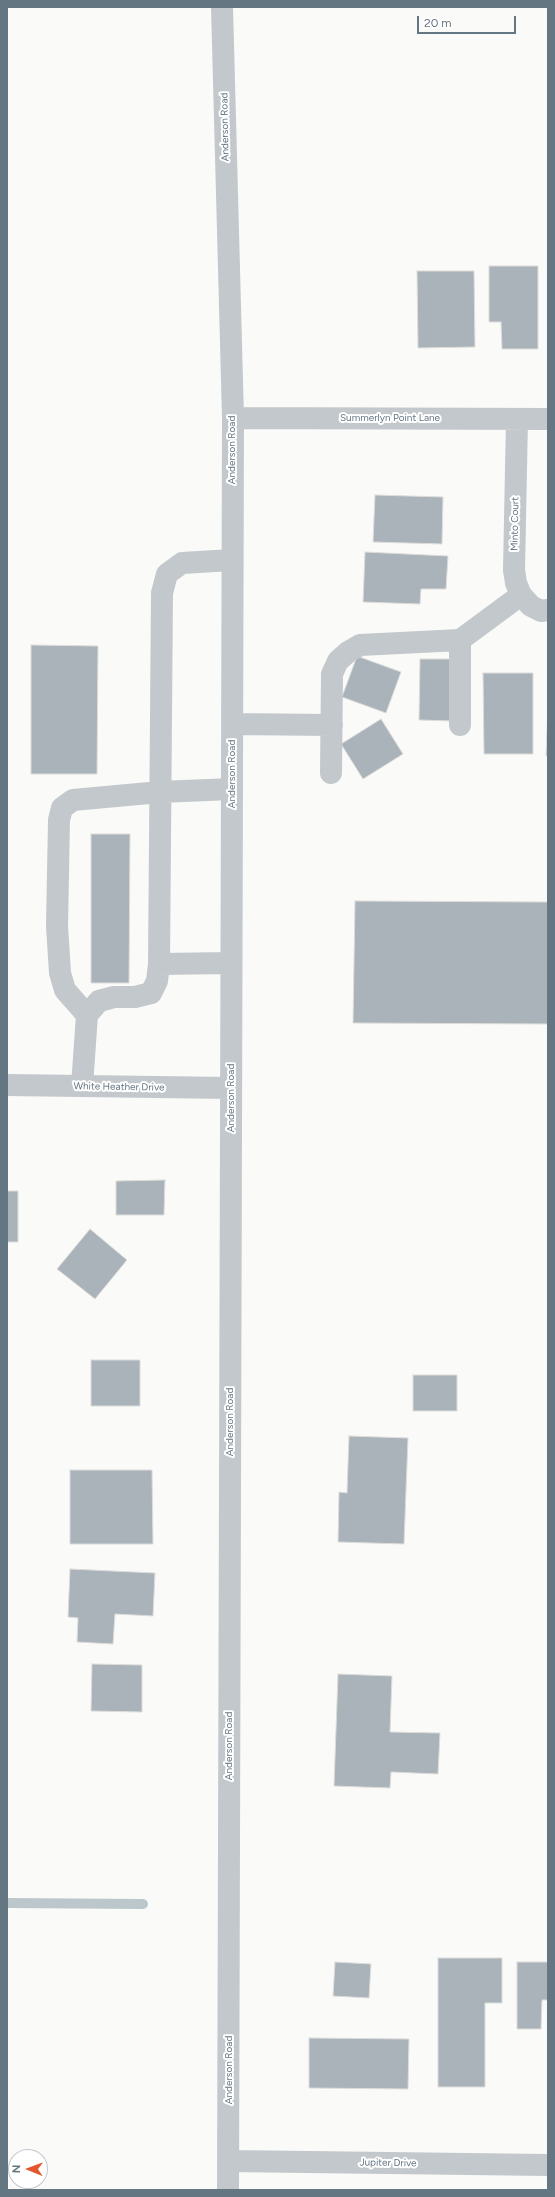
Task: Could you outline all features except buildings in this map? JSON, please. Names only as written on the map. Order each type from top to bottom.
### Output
[{"type":"street","name":"Anderson Road","points":[[222,7],[233,418],[228,2190]]},
{"type":"street","name":"Summerlyn Point Lane","points":[[233,418],[548,419]]},
{"type":"street","name":"Minto Court","points":[[517,419],[514,570],[516,583],[521,595],[531,606],[541,611],[548,610]]},
{"type":"street","points":[[82,1086],[88,1015],[99,1001],[114,997],[135,997],[151,993],[156,981],[159,964],[162,593],[167,574],[182,563],[232,560]]},
{"type":"street","points":[[331,773],[332,674],[338,661],[348,652],[360,645],[460,640],[521,595]]},
{"type":"street","points":[[460,640],[460,725]]},
{"type":"street","points":[[232,724],[332,725]]},
{"type":"street","points":[[88,1015],[65,990],[60,973],[57,926],[59,820],[62,808],[73,800],[160,792],[232,789]]},
{"type":"street","points":[[159,964],[231,963]]},
{"type":"street","name":"White Heather Drive","points":[[7,1085],[231,1088]]},
{"type":"street","name":"Jupiter Drive","points":[[228,2161],[548,2165]]},
{"type":"waterway","points":[[7,1903],[143,1904]]}]
